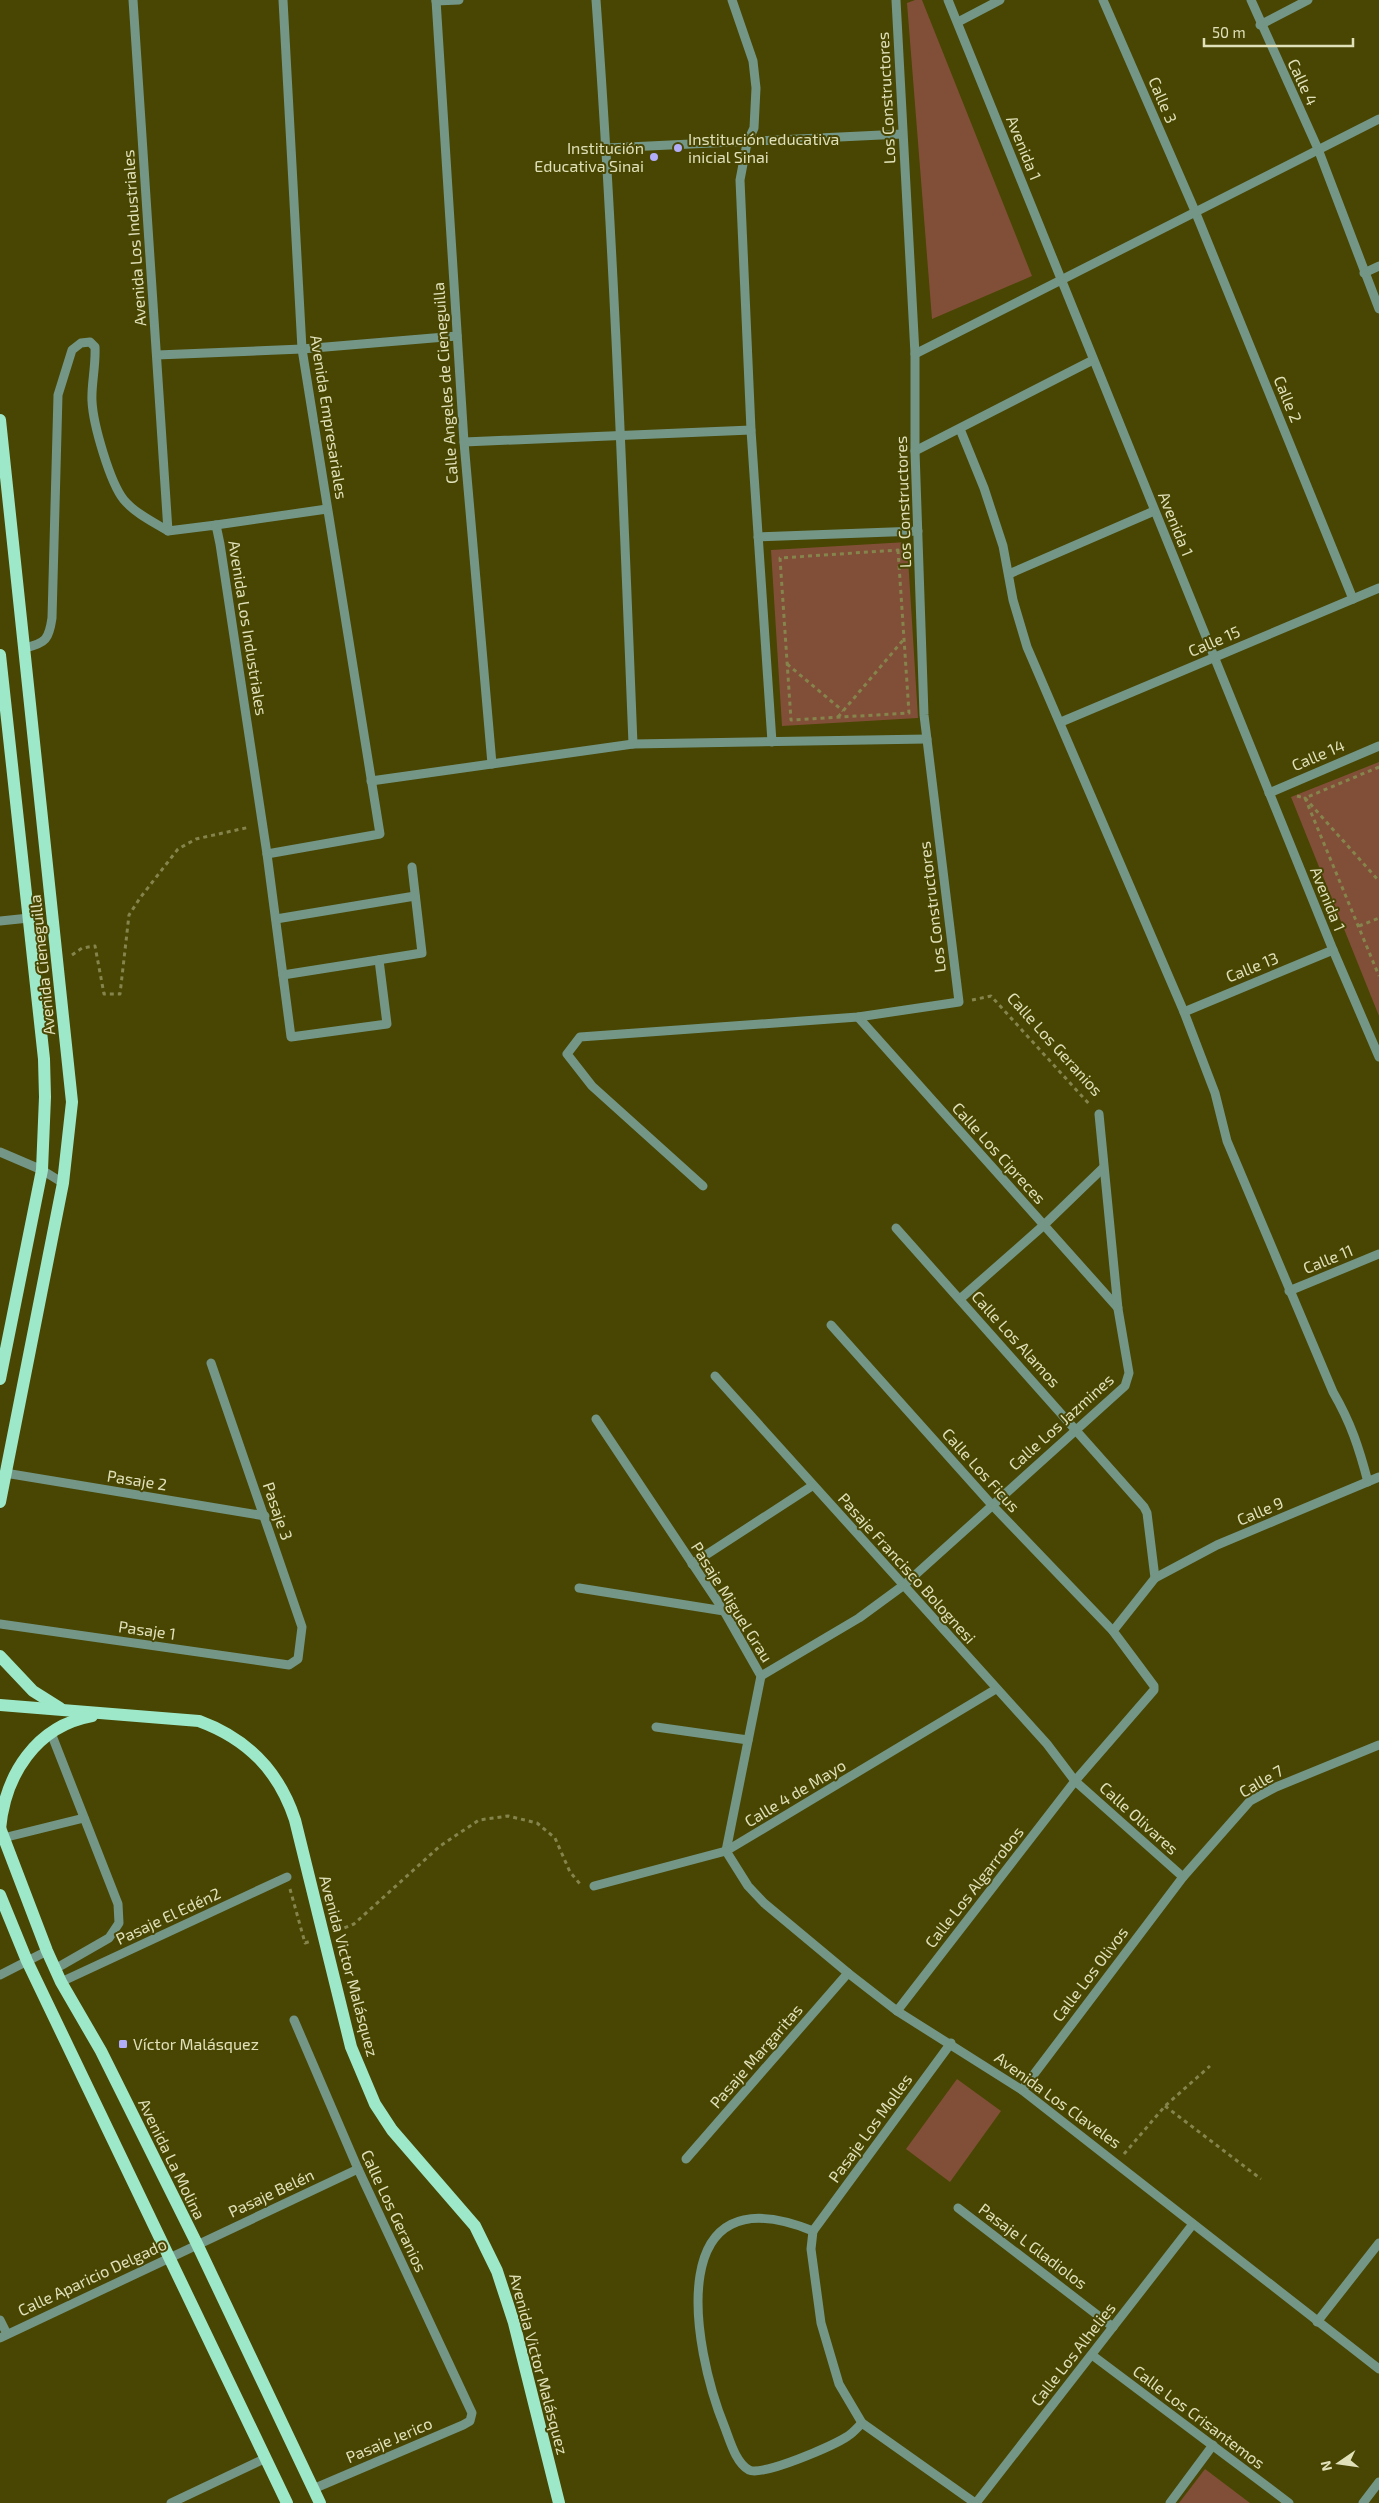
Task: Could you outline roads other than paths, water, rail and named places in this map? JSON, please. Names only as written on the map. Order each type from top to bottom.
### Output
[{"type":"main road","name":"Avenida Cieneguilla","points":[[0,420],[1,445],[25,648],[72,1102],[63,1183],[0,1502]]},
{"type":"main road","name":"Avenida Cieneguilla","points":[[0,655],[44,1059],[45,1097],[42,1170],[0,1379]]},
{"type":"main road","points":[[0,1656],[33,1690],[64,1710]]},
{"type":"main road","name":"Avenida Victor Malásquez","points":[[0,1705],[199,1721],[215,1727],[236,1739],[256,1754],[280,1784],[295,1820],[351,2047],[375,2104],[392,2130],[476,2226],[497,2270],[514,2323],[559,2503]]},
{"type":"main road","points":[[1,1832],[4,1802],[12,1777],[33,1748],[51,1733],[74,1721],[106,1714]]},
{"type":"main road","name":"Avenida La Molina","points":[[1,1832],[55,1969],[101,2050],[197,2244],[320,2503]]},
{"type":"main road","points":[[0,1896],[27,1961],[287,2503]]},
{"type":"street","name":"Avenida Los Industriales","points":[[133,0],[157,355],[164,499],[168,531],[216,525],[226,574],[263,824],[291,1037],[387,1024],[379,960]]},
{"type":"street","name":"Avenida Empresariales","points":[[267,854],[380,834],[302,349],[283,0]]},
{"type":"street","points":[[436,1],[459,0]]},
{"type":"street","points":[[596,0],[607,148],[621,434],[633,744]]},
{"type":"street","points":[[732,0],[754,61],[756,88],[754,128],[747,143],[740,180],[751,430],[772,742]]},
{"type":"street","name":"Los Constructores","points":[[858,1018],[959,1002],[924,715],[915,451],[915,354],[896,0]]},
{"type":"street","name":"Avenida 1","points":[[948,0],[1333,950],[1379,1057]]},
{"type":"street","points":[[958,22],[1000,0]]},
{"type":"street","name":"Calle 3","points":[[1103,0],[1195,212]]},
{"type":"street","name":"Calle 4","points":[[1250,0],[1318,149]]},
{"type":"street","points":[[1260,25],[1308,0]]},
{"type":"street","name":"Calle Angeles de Cieneguilla","points":[[436,1],[464,442],[492,764]]},
{"type":"street","points":[[915,354],[1379,119]]},
{"type":"street","points":[[607,148],[747,143],[902,134]]},
{"type":"street","points":[[1318,149],[1379,309]]},
{"type":"street","name":"Calle 2","points":[[1195,212],[1353,598]]},
{"type":"street","points":[[1364,273],[1379,266]]},
{"type":"street","points":[[157,355],[302,349],[457,336]]},
{"type":"street","points":[[25,648],[41,644],[50,634],[58,395],[72,350],[81,343],[90,342],[95,348],[96,370],[92,401],[99,438],[111,474],[123,499],[141,515],[168,531]]},
{"type":"street","points":[[915,451],[1093,360]]},
{"type":"street","points":[[960,429],[987,496],[1003,546],[1013,600],[1027,647],[1061,722],[1184,1012],[1215,1093],[1227,1140],[1332,1392],[1349,1420],[1368,1482]]},
{"type":"street","points":[[464,442],[751,430]]},
{"type":"street","points":[[216,525],[327,509]]},
{"type":"street","points":[[1009,574],[1154,511]]},
{"type":"street","points":[[758,537],[918,531]]},
{"type":"street","name":"Calle 15","points":[[1061,722],[1379,588]]},
{"type":"street","points":[[371,781],[633,744],[927,739]]},
{"type":"street","name":"Calle 14","points":[[1269,792],[1379,746]]},
{"type":"street","points":[[283,975],[422,953],[412,868]]},
{"type":"street","points":[[276,919],[415,896]]},
{"type":"street","points":[[0,921],[29,918]]},
{"type":"street","name":"Calle 13","points":[[1184,1012],[1333,950]]},
{"type":"street","points":[[703,1186],[592,1086],[567,1054],[580,1037],[858,1018]]},
{"type":"street","name":"Calle Los Cipreces","points":[[858,1018],[1118,1309]]},
{"type":"street","name":"Calle Los Jazmines","points":[[761,1676],[859,1618],[904,1585],[1126,1386],[1129,1373],[1118,1309],[1099,1114]]},
{"type":"street","points":[[0,1152],[42,1170],[63,1183]]},
{"type":"street","points":[[960,1299],[1044,1225],[1103,1168]]},
{"type":"street","name":"Calle Los Alamos","points":[[896,1228],[1077,1429],[1144,1507],[1147,1513],[1155,1578]]},
{"type":"street","name":"Calle 11","points":[[1289,1291],[1379,1254]]},
{"type":"street","name":"Calle Los Ficus","points":[[831,1325],[992,1505],[1113,1631],[1154,1686],[1154,1690],[1075,1781]]},
{"type":"street","name":"Pasaje 3","points":[[211,1363],[302,1627],[298,1659],[289,1666]]},
{"type":"street","name":"Pasaje Francisco Bolognesi","points":[[715,1376],[812,1486],[1047,1744],[1075,1781]]},
{"type":"street","name":"Pasaje Miguel Grau","points":[[596,1419],[724,1611],[761,1676],[726,1852]]},
{"type":"street","name":"Pasaje 2","points":[[5,1473],[265,1516]]},
{"type":"street","name":"Calle 9","points":[[1155,1578],[1217,1545],[1379,1477]]},
{"type":"street","points":[[692,1564],[812,1486]]},
{"type":"street","points":[[1113,1631],[1155,1578]]},
{"type":"street","points":[[579,1588],[724,1611]]},
{"type":"street","name":"Pasaje 1","points":[[0,1624],[289,1666]]},
{"type":"street","name":"Calle 4 de Mayo","points":[[594,1886],[726,1852],[996,1689]]},
{"type":"street","points":[[656,1727],[748,1740]]},
{"type":"street","points":[[51,1733],[118,1904],[119,1923],[110,1938],[55,1969]]},
{"type":"street","name":"Calle 7","points":[[1183,1877],[1250,1801],[1276,1786],[1379,1745]]},
{"type":"street","name":"Calle Olivares","points":[[1075,1781],[1183,1877]]},
{"type":"street","name":"Calle Los Algarrobos","points":[[898,2011],[1075,1781]]},
{"type":"street","points":[[1,1832],[84,1818]]},
{"type":"street","name":"Avenida Los Claveles","points":[[726,1852],[748,1886],[764,1903],[848,1973],[898,2011],[1022,2090],[1117,2162],[1317,2322],[1379,2368]]},
{"type":"street","name":"Pasaje El Edén2","points":[[62,1982],[287,1876]]},
{"type":"street","name":"Calle Los Olivos","points":[[1022,2090],[1183,1877]]},
{"type":"street","points":[[0,1975],[47,1952]]},
{"type":"street","name":"Pasaje Margaritas","points":[[686,2160],[848,1973]]},
{"type":"street","name":"Calle Los Geranios","points":[[294,2020],[358,2169],[472,2413]]},
{"type":"street","name":"Pasaje Los Molles","points":[[813,2231],[951,2043]]},
{"type":"street","name":"Pasaje Belén","points":[[197,2244],[358,2169]]},
{"type":"street","name":"Pasaje L Gladiolos","points":[[958,2208],[1113,2326]]},
{"type":"street","points":[[862,2423],[849,2436],[835,2444],[779,2465],[759,2472],[751,2471],[743,2466],[714,2402],[702,2355],[696,2304],[701,2268],[712,2240],[725,2226],[744,2220],[768,2218],[790,2222],[813,2231],[811,2249],[821,2324],[839,2384],[862,2423],[975,2503]]},
{"type":"street","name":"Calle Los Alhelies","points":[[975,2503],[1193,2224]]},
{"type":"street","points":[[1317,2322],[1379,2243]]},
{"type":"street","name":"Calle Aparicio Delgado","points":[[4,2336],[197,2244]]},
{"type":"street","points":[[0,2320],[4,2336]]},
{"type":"street","name":"Calle Los Crisantemos","points":[[1092,2355],[1289,2503]]},
{"type":"street","name":"Pasaje Jerico","points":[[313,2489],[463,2425],[470,2420],[472,2413]]},
{"type":"street","points":[[1170,2503],[1213,2445]]},
{"type":"street","points":[[171,2503],[266,2458]]},
{"type":"street","points":[[1363,2503],[1379,2482]]},
{"type":"place","name":"Institución educativa inicial Sinai","points":[[678,148]]},
{"type":"place","name":"Institución Educativa Sinai","points":[[654,157]]},
{"type":"place","name":"Víctor Malásquez","points":[[123,2044]]}]
